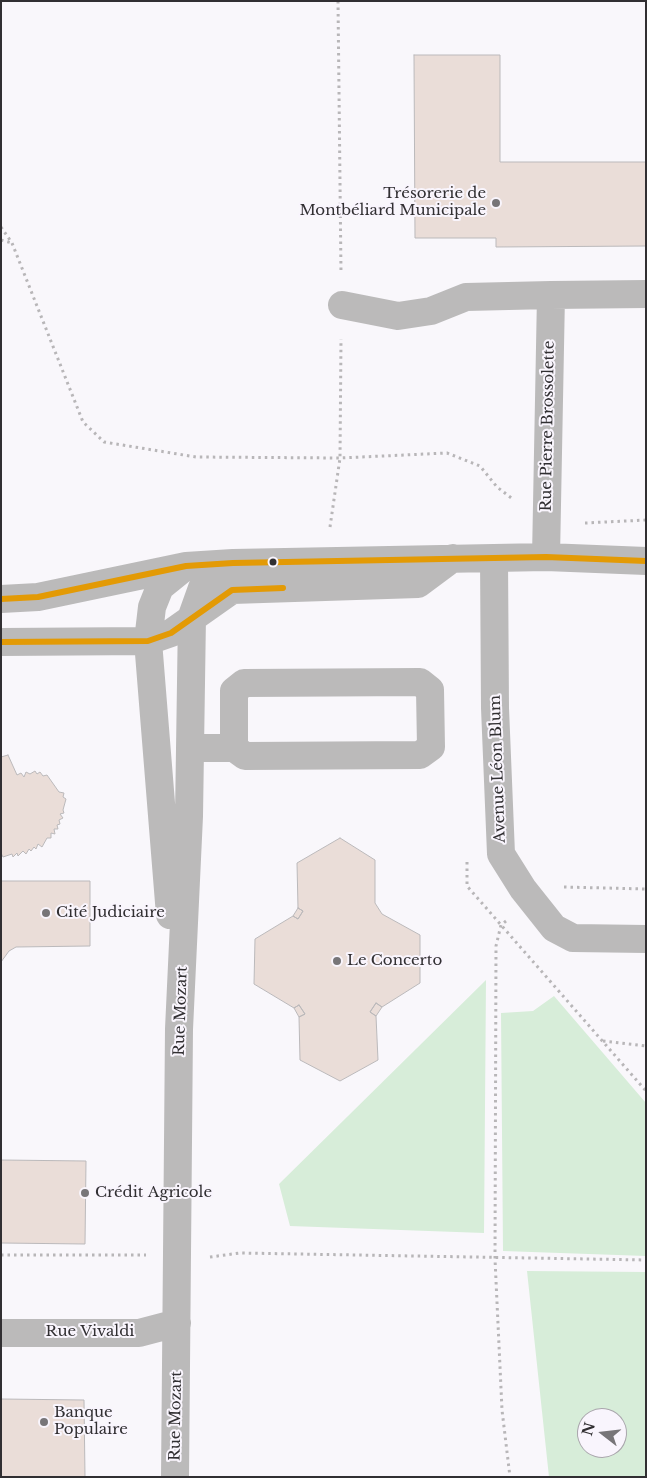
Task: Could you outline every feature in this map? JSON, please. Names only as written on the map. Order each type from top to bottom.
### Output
[{"type":"street","points":[[342,305],[398,316],[431,311],[466,297],[646,294]]},
{"type":"street","name":"Rue Pierre Brossolette","points":[[546,558],[551,295]]},
{"type":"street","points":[[1,600],[38,597],[186,566],[233,563],[453,558],[646,561]]},
{"type":"street","points":[[1,642],[148,641],[171,633],[192,616],[232,590],[418,584],[453,558]]},
{"type":"street","name":"Avenue Léon Blum","points":[[494,558],[495,708],[501,854],[523,889],[554,928],[573,938],[646,939]]},
{"type":"street","name":"Rue Mozart","points":[[175,1477],[179,1029],[190,748],[192,616],[202,588],[213,574],[233,563]]},
{"type":"street","points":[[179,1029],[148,641],[152,607],[160,587],[186,566]]},
{"type":"street","points":[[190,748],[234,748],[245,756],[420,755],[431,747],[430,690],[420,682],[244,683],[234,691],[234,748]]},
{"type":"street","name":"Rue Vivaldi","points":[[1,1333],[139,1333],[177,1323]]},
{"type":"path","points":[[1,227],[12,243],[84,422],[104,442],[196,457],[340,458],[447,453],[480,466],[497,487],[546,525],[646,520]]},
{"type":"path","points":[[1,240],[12,243]]},
{"type":"path","points":[[501,924],[496,946],[495,1259],[502,1410],[510,1477]]},
{"type":"path","points":[[602,1040],[646,1046]]},
{"type":"path","points":[[1,1255],[149,1255],[177,1263],[240,1253],[495,1259],[646,1260]]},
{"type":"green space","points":[[486,980],[484,1233],[290,1226],[279,1184]]},
{"type":"green space","points":[[554,996],[646,1103],[646,1256],[503,1251],[501,1013],[533,1011]]},
{"type":"green space","points":[[527,1271],[646,1272],[646,1477],[549,1477]]},
{"type":"building","points":[[414,55],[500,55],[500,162],[646,162],[646,246],[496,247],[496,238],[415,238]]},
{"type":"building","points":[[8,755],[17,775],[21,773],[24,777],[26,772],[30,774],[35,771],[37,774],[40,772],[43,776],[47,775],[59,792],[64,793],[63,797],[66,799],[64,813],[60,814],[63,818],[59,820],[60,824],[57,825],[58,829],[54,829],[55,834],[51,833],[51,838],[47,838],[42,847],[38,844],[36,849],[34,847],[31,851],[29,849],[26,854],[23,851],[18,856],[17,853],[13,857],[12,854],[3,857],[1,853],[1,757]]},
{"type":"building","name":"Le Concerto","points":[[340,838],[375,860],[375,903],[382,914],[420,935],[420,983],[382,1007],[376,1003],[370,1012],[376,1016],[378,1060],[340,1081],[300,1060],[299,1017],[305,1014],[299,1005],[294,1008],[254,984],[255,939],[293,916],[298,919],[303,911],[298,908],[297,863]]},
{"type":"building","name":"Cité Judiciaire","points":[[1,881],[90,881],[90,946],[16,947],[9,951],[1,962]]},
{"type":"building","points":[[298,908],[303,911],[298,919],[293,916]]},
{"type":"building","points":[[376,1003],[382,1007],[376,1016],[370,1012]]},
{"type":"building","points":[[299,1005],[305,1014],[299,1017],[294,1008]]},
{"type":"building","points":[[1,1160],[86,1161],[85,1244],[1,1243]]},
{"type":"building","points":[[1,1399],[84,1400],[85,1477],[1,1477]]},
{"type":"transit line","points":[[1,599],[38,597],[186,566],[233,563],[546,557],[646,561]]},
{"type":"transit line","points":[[1,642],[148,641],[171,633],[232,590],[283,588]]},
{"type":"place","name":"Trésorerie de Montbéliard Municipale","points":[[496,203]]},
{"type":"place","name":"Cité Judiciaire","points":[[46,913]]},
{"type":"place","name":"Le Concerto","points":[[337,961]]},
{"type":"place","name":"Crédit Agricole","points":[[85,1193]]},
{"type":"place","name":"Banque Populaire","points":[[44,1422]]}]
